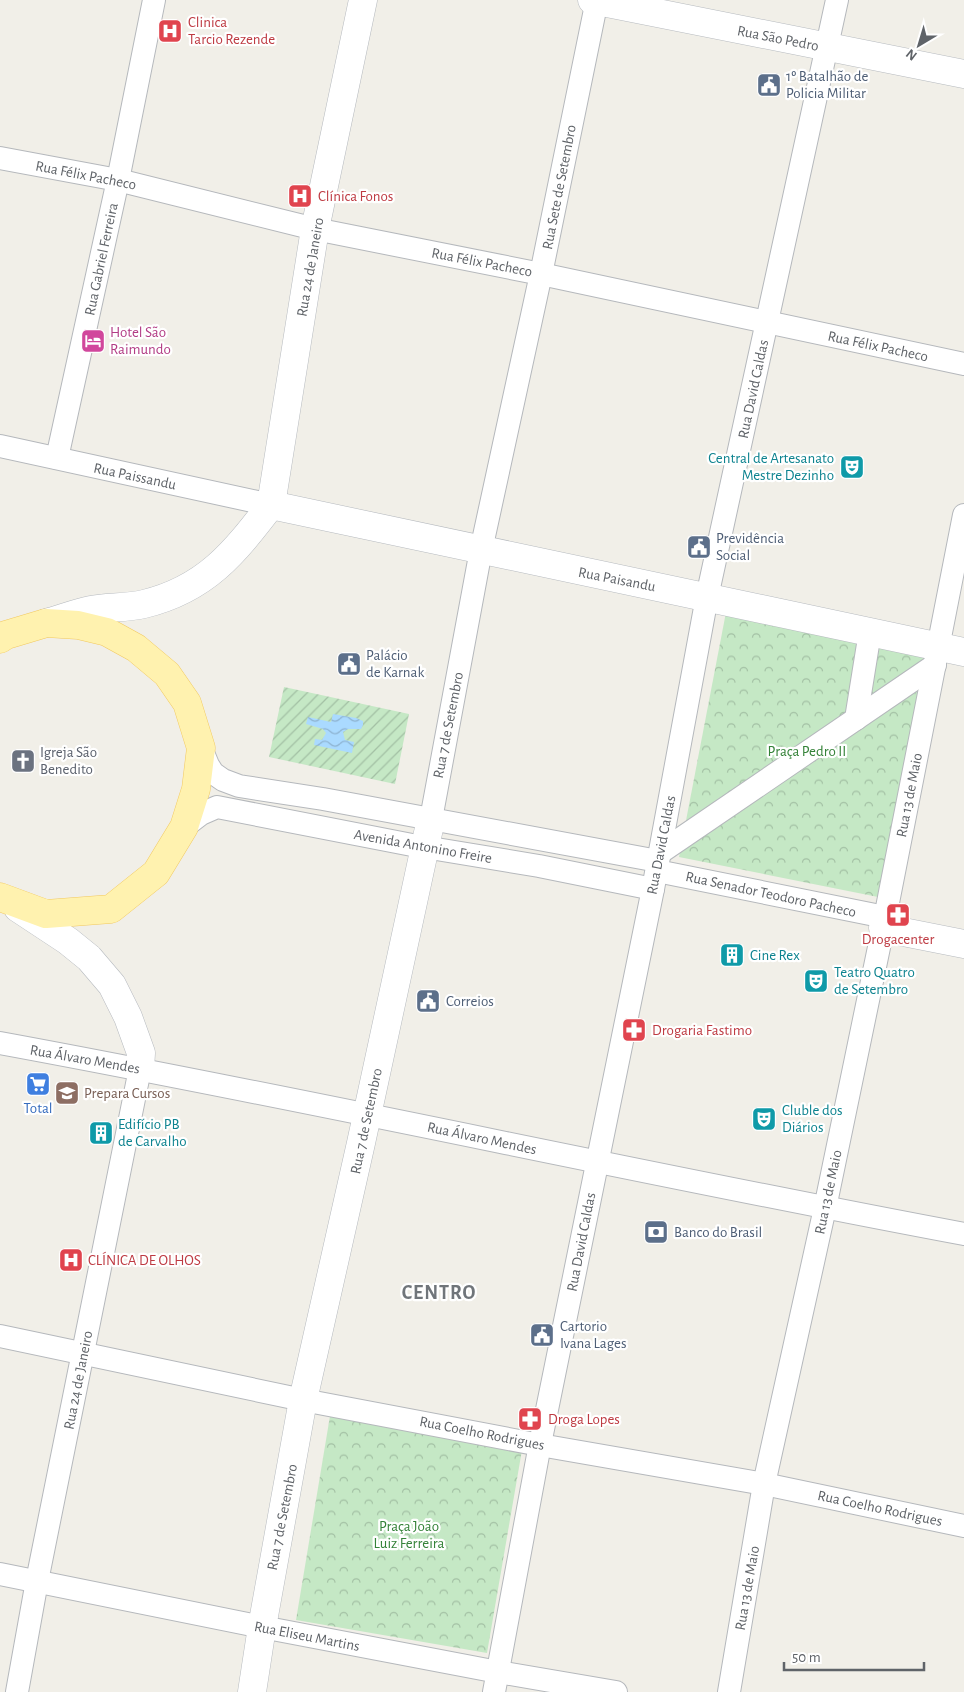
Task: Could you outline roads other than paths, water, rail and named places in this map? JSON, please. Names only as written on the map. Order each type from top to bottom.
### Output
[{"type":"main road","points":[[0,639],[6,635],[46,623],[78,625],[108,632],[136,648],[167,674],[187,703],[201,748],[196,789],[184,827],[156,872],[111,909],[46,914],[2,898]]},
{"type":"street","name":"Rua Gabriel Ferreira","points":[[57,458],[118,180],[154,0]]},
{"type":"street","name":"Rua 24 de Janeiro","points":[[271,505],[315,229],[363,0]]},
{"type":"street","name":"Rua São Pedro","points":[[595,0],[826,48],[964,74]]},
{"type":"street","name":"Rua Sete de Setembro","points":[[481,550],[541,274],[595,0]]},
{"type":"street","name":"Rua David Caldas","points":[[496,1682],[540,1445],[657,868],[707,597],[836,0]]},
{"type":"street","name":"Rua Félix Pacheco","points":[[0,158],[118,180],[315,229],[541,274],[964,364]]},
{"type":"street","name":"Rua Paissandu","points":[[0,446],[271,505]]},
{"type":"street","name":"Rua Paisandu","points":[[271,505],[870,632],[946,655]]},
{"type":"street","points":[[46,623],[89,610],[143,604],[189,588],[211,573],[227,558],[251,532],[271,505]]},
{"type":"street","name":"Rua 13 de Maio","points":[[729,1692],[764,1484],[825,1208],[884,923],[946,655],[964,515]]},
{"type":"street","name":"Rua 7 de Setembro","points":[[252,1692],[303,1400],[431,819],[481,550]]},
{"type":"street","points":[[856,719],[870,632]]},
{"type":"street","points":[[657,868],[856,719],[946,655]]},
{"type":"street","name":"Avenida Antonino Freire","points":[[201,748],[213,773],[223,780],[239,786],[312,797],[619,854],[657,868]]},
{"type":"street","points":[[308,824],[312,797]]},
{"type":"street","name":"Avenida Antonino Freire","points":[[184,827],[201,814],[217,807],[425,847],[539,866],[614,882],[657,868]]},
{"type":"street","points":[[539,866],[543,840]]},
{"type":"street","points":[[614,882],[619,854]]},
{"type":"street","name":"Rua Senador Teodoro Pacheco","points":[[657,868],[964,944]]},
{"type":"street","points":[[2,898],[68,941],[89,958],[112,985],[128,1017],[141,1053],[140,1068]]},
{"type":"street","name":"Rua Álvaro Mendes","points":[[0,1043],[140,1068],[367,1116],[964,1234]]},
{"type":"street","name":"Rua 24 de Janeiro","points":[[17,1692],[84,1353],[88,1323],[140,1068]]},
{"type":"street","name":"Rua Coelho Rodrigues","points":[[0,1336],[303,1400],[540,1445],[764,1484],[964,1526]]},
{"type":"street","name":"Rua Eliseu Martins","points":[[0,1574],[262,1627],[496,1682],[616,1692]]},
{"type":"water","points":[[333,714],[363,721],[361,729],[348,729],[343,732],[345,740],[354,742],[352,753],[314,745],[315,739],[322,740],[326,733],[323,729],[306,724],[308,717],[331,722]]},
{"type":"place","name":"Clinica Tarcio Rezende","points":[[170,31]]},
{"type":"place","name":"1º Batalhão de Policia Militar","points":[[769,85]]},
{"type":"place","name":"Clínica Fonos","points":[[300,196]]},
{"type":"place","name":"Hotel São Raimundo","points":[[93,341]]},
{"type":"place","name":"Central de Artesanato Mestre Dezinho","points":[[852,467]]},
{"type":"place","name":"Previdência Social","points":[[699,547]]},
{"type":"place","name":"Palácio de Karnak","points":[[349,664]]},
{"type":"place","name":"Igreja São Benedito","points":[[23,761]]},
{"type":"place","name":"Drogacenter","points":[[898,915]]},
{"type":"place","name":"Cine Rex","points":[[732,955]]},
{"type":"place","name":"Teatro Quatro de Setembro","points":[[816,981]]},
{"type":"place","name":"Correios","points":[[428,1001]]},
{"type":"place","name":"Drogaria Fastimo","points":[[634,1030]]},
{"type":"place","name":"Total","points":[[38,1084]]},
{"type":"place","name":"Prepara Cursos","points":[[67,1093]]},
{"type":"place","name":"Cluble dos Diários","points":[[764,1119]]},
{"type":"place","name":"Edifício PB de Carvalho","points":[[101,1133]]},
{"type":"place","name":"Banco do Brasil","points":[[656,1232]]},
{"type":"place","name":"CLÍNICA DE OLHOS","points":[[71,1260]]},
{"type":"place","name":"Cartorio Ivana Lages","points":[[542,1335]]},
{"type":"place","name":"Droga Lopes","points":[[530,1419]]},
{"type":"district","name":"CENTRO","points":[[439,1292]]},
{"type":"park label","name":"Praça Pedro II","points":[[807,751]]},
{"type":"park label","name":"Praça João Luiz Ferreira","points":[[409,1534]]}]
